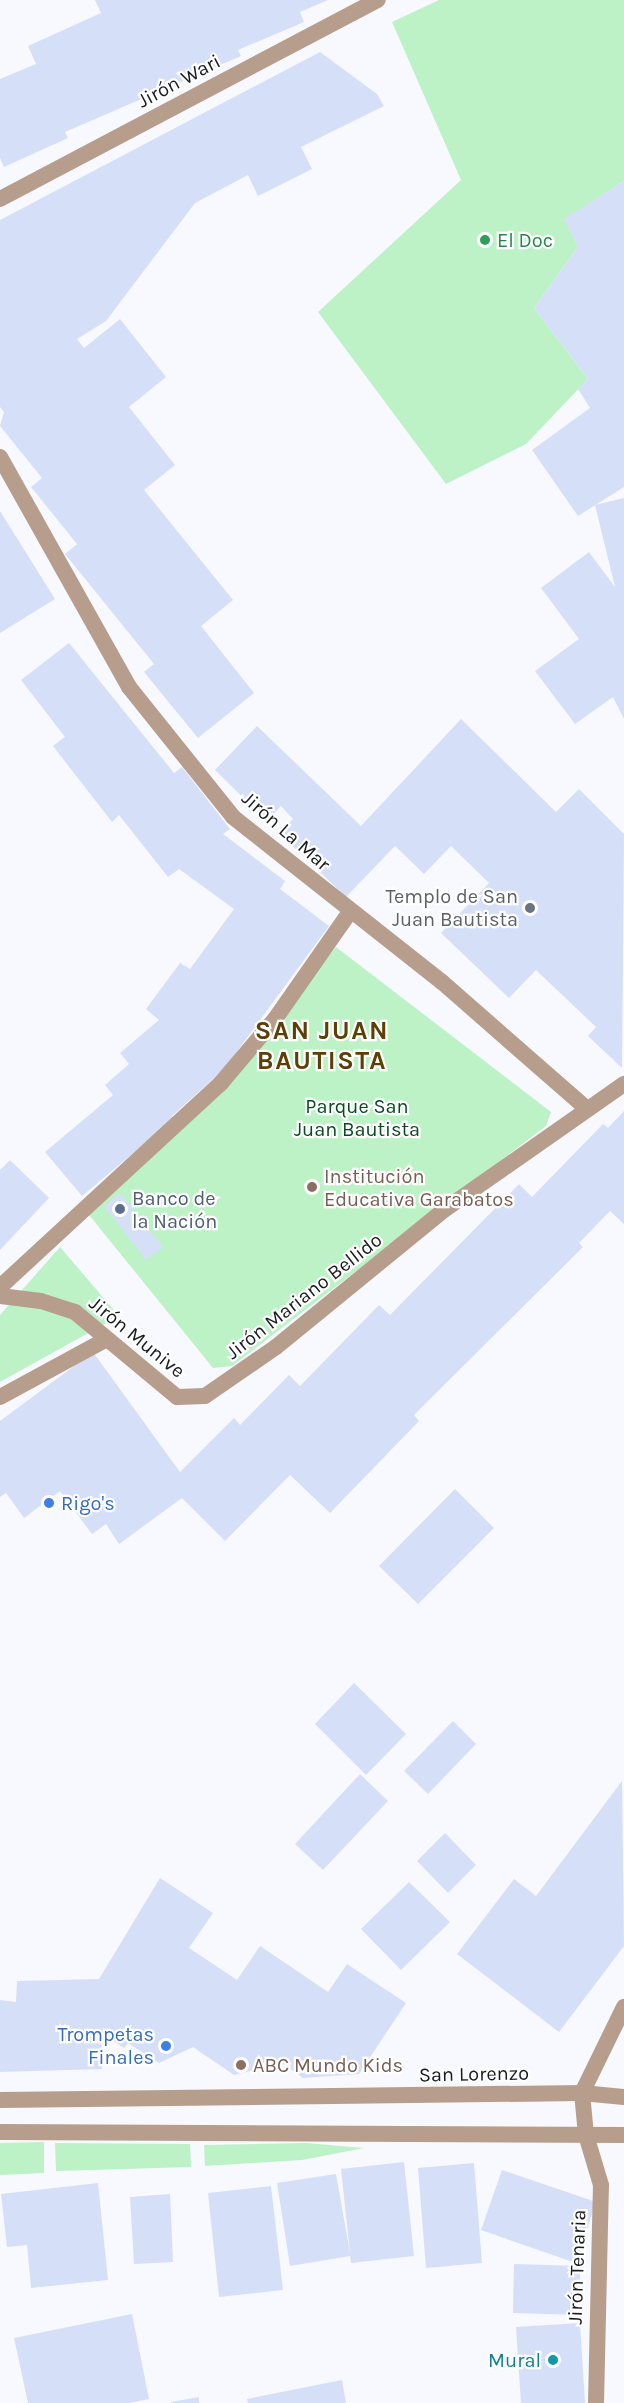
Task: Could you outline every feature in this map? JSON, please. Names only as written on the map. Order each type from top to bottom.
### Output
[{"type":"street","name":"Jirón Wari","points":[[0,199],[378,0]]},
{"type":"street","name":"Jirón La Mar","points":[[0,457],[129,687],[233,817],[350,912],[442,982],[586,1108]]},
{"type":"street","points":[[0,1287],[221,1083],[275,1019],[350,912]]},
{"type":"street","name":"Jirón Mariano Bellido","points":[[177,1397],[205,1396],[221,1387],[276,1347],[444,1209],[586,1108],[624,1084]]},
{"type":"street","name":"Jirón Munive","points":[[0,1296],[41,1301],[75,1312],[105,1340],[177,1397]]},
{"type":"street","points":[[0,1397],[105,1340]]},
{"type":"street","points":[[582,2092],[624,2007]]},
{"type":"street","name":"San Lorenzo","points":[[0,2100],[582,2092],[624,2097]]},
{"type":"street","name":"Jirón Tenaria","points":[[582,2092],[586,2135],[601,2185],[596,2403]]},
{"type":"street","points":[[0,2132],[624,2135]]},
{"type":"green space","name":"El Doc","points":[[439,0],[624,0],[624,181],[565,219],[578,247],[534,308],[588,379],[526,444],[446,484],[318,312],[461,180],[392,22]]},
{"type":"green space","name":"Parque San Juan Bautista","points":[[336,947],[551,1112],[546,1126],[232,1366],[213,1368],[89,1215],[230,1080]]},
{"type":"green space","points":[[60,1247],[119,1316],[0,1382],[0,1315]]},
{"type":"green space","points":[[44,2142],[44,2173],[0,2175],[0,2143]]},
{"type":"green space","points":[[55,2143],[190,2144],[191,2167],[56,2171]]},
{"type":"green space","points":[[306,2143],[364,2148],[302,2160],[205,2166],[204,2145]]},
{"type":"building","points":[[95,0],[328,0],[300,12],[304,22],[238,50],[241,56],[65,132],[68,138],[4,167],[0,158],[0,79],[36,64],[28,46],[101,13]]},
{"type":"building","points":[[320,52],[377,94],[384,106],[301,147],[312,169],[258,196],[248,175],[195,203],[106,321],[77,339],[84,348],[120,319],[166,377],[129,407],[175,465],[144,490],[233,600],[201,626],[254,693],[198,738],[144,672],[154,664],[65,554],[77,544],[31,487],[42,478],[0,426],[4,412],[0,407],[0,220]]},
{"type":"building","points":[[624,181],[624,487],[578,516],[532,450],[590,408],[578,389],[588,379],[534,308],[578,247],[564,219]]},
{"type":"building","points":[[624,498],[624,719],[613,697],[575,724],[535,671],[579,639],[541,588],[589,552],[615,587],[595,505]]},
{"type":"building","points":[[0,511],[55,599],[0,633]]},
{"type":"building","points":[[69,643],[174,773],[182,767],[230,829],[223,834],[285,881],[280,889],[329,926],[224,1069],[172,1116],[174,1119],[82,1196],[45,1152],[113,1095],[105,1085],[129,1064],[120,1053],[159,1020],[146,1009],[180,963],[190,969],[234,909],[179,869],[168,877],[119,815],[112,822],[53,746],[65,737],[21,680]]},
{"type":"building","points":[[461,719],[556,812],[579,789],[624,834],[622,1068],[588,1036],[596,1027],[536,970],[509,998],[441,933],[489,883],[451,846],[424,874],[395,846],[346,897],[279,833],[293,819],[281,806],[267,821],[215,770],[257,726],[361,826]]},
{"type":"building","points":[[624,1111],[624,1224],[610,1211],[579,1243],[583,1247],[414,1415],[419,1421],[330,1513],[290,1475],[225,1541],[182,1498],[119,1544],[106,1524],[92,1534],[60,1491],[24,1518],[6,1493],[0,1497],[0,1421],[93,1352],[180,1472],[234,1418],[240,1425],[289,1375],[300,1386],[379,1305],[390,1315],[519,1184],[532,1197],[603,1124],[608,1128]]},
{"type":"building","points":[[10,1160],[49,1198],[0,1250],[0,1170]]},
{"type":"building","points":[[120,1193],[163,1247],[146,1260],[104,1206]]},
{"type":"building","points":[[455,1489],[494,1528],[418,1604],[379,1566]]},
{"type":"building","points":[[354,1683],[406,1734],[366,1775],[315,1724]]},
{"type":"building","points":[[453,1721],[476,1744],[428,1794],[404,1771]]},
{"type":"building","points":[[360,1774],[388,1801],[323,1870],[295,1844]]},
{"type":"building","points":[[622,1781],[624,1946],[559,2032],[457,1954],[514,1879],[536,1896]]},
{"type":"building","points":[[445,1833],[476,1865],[448,1893],[417,1861]]},
{"type":"building","points":[[160,1878],[213,1913],[189,1948],[237,1980],[260,1946],[328,1992],[347,1964],[406,2003],[359,2074],[303,2078],[282,2063],[234,2075],[193,2047],[159,2063],[128,2043],[124,2048],[101,2033],[102,2069],[0,2072],[0,2000],[16,2002],[17,1981],[99,1979]]},
{"type":"building","points":[[409,1882],[450,1922],[401,1970],[361,1929]]},
{"type":"building","points":[[404,2162],[414,2256],[351,2263],[350,2256],[290,2266],[277,2183],[336,2174],[350,2253],[341,2169]]},
{"type":"building","points":[[474,2163],[482,2263],[426,2268],[418,2168]]},
{"type":"building","points":[[502,2170],[596,2202],[576,2263],[481,2230]]},
{"type":"building","points":[[98,2183],[108,2280],[31,2288],[27,2245],[7,2247],[1,2194]]},
{"type":"building","points":[[271,2186],[283,2290],[219,2297],[208,2193]]},
{"type":"building","points":[[170,2194],[173,2262],[134,2264],[130,2197]]},
{"type":"building","points":[[514,2264],[580,2266],[580,2315],[513,2313]]},
{"type":"building","points":[[132,2314],[149,2399],[129,2403],[28,2403],[14,2338]]},
{"type":"building","points":[[580,2323],[585,2403],[521,2403],[516,2327]]},
{"type":"building","points":[[342,2380],[346,2403],[248,2403],[247,2399]]},
{"type":"building","points":[[199,2397],[199,2403],[171,2403],[171,2402]]},
{"type":"place","name":"El Doc","points":[[485,240]]},
{"type":"place","name":"Templo de San Juan Bautista","points":[[530,908]]},
{"type":"place","name":"Institución Educativa Garabatos","points":[[312,1187]]},
{"type":"place","name":"Banco de la Nación","points":[[120,1209]]},
{"type":"place","name":"Rigo's","points":[[49,1503]]},
{"type":"place","name":"Trompetas Finales","points":[[166,2046]]},
{"type":"place","name":"ABC Mundo Kids","points":[[241,2065]]},
{"type":"place","name":"Mural","points":[[553,2360]]},
{"type":"district","name":"SAN JUAN BAUTISTA","points":[[322,1046]]}]
